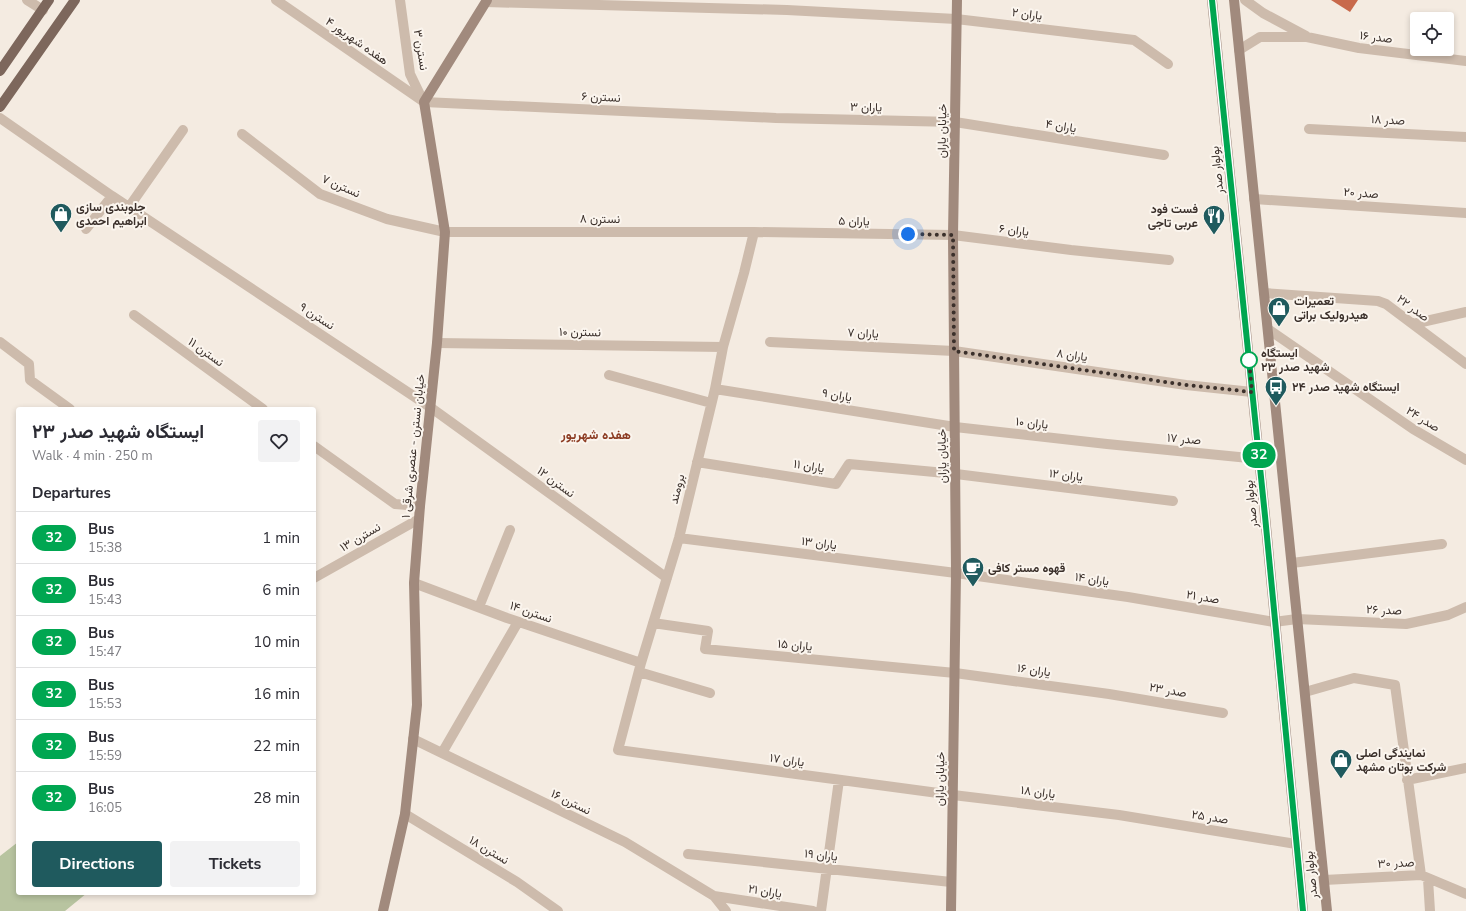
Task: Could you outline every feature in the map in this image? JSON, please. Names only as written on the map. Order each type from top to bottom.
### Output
[{"type":"main road","points":[[0,71],[50,0]]},
{"type":"main road","points":[[0,107],[75,0]]},
{"type":"street","points":[[27,0],[43,10]]},
{"type":"street","name":"هفده شهریور ۴","points":[[276,0],[424,102]]},
{"type":"street","name":"نسترن ۳","points":[[400,0],[410,74],[424,102]]},
{"type":"street","name":"خیابان یاران","points":[[951,911],[956,573],[953,235],[957,0]]},
{"type":"street","name":"بولوار صدر","points":[[1212,0],[1303,911]]},
{"type":"street","name":"بولوار صدر","points":[[1234,0],[1328,911]]},
{"type":"street","name":"صدر ۱۶","points":[[1245,0],[1262,13],[1307,37]]},
{"type":"street","points":[[424,102],[486,1]]},
{"type":"street","name":"یاران ۲","points":[[486,1],[714,4],[787,10],[956,19],[1134,40],[1168,64]]},
{"type":"street","name":"صدر ۱۶","points":[[1239,50],[1260,37],[1307,37],[1359,48],[1466,61]]},
{"type":"street","points":[[397,84],[407,85],[410,81],[410,74]]},
{"type":"street","name":"نسترن ۶","points":[[424,102],[776,118]]},
{"type":"street","name":"خیابان نسترن - عنصری شرقی ۱","points":[[383,911],[405,814],[417,705],[414,583],[420,506],[437,343],[445,232],[424,102]]},
{"type":"street","name":"نسترن ۹","points":[[0,118],[189,248],[430,407]]},
{"type":"street","name":"یاران ۳","points":[[776,118],[955,122]]},
{"type":"street","name":"یاران ۴","points":[[955,122],[1164,155]]},
{"type":"street","name":"صدر ۱۸","points":[[1309,128],[1466,137]]},
{"type":"street","points":[[129,207],[182,130]]},
{"type":"street","name":"نسترن ۷","points":[[242,134],[320,194],[386,219],[445,232]]},
{"type":"street","points":[[86,229],[112,196]]},
{"type":"street","name":"صدر ۲۰","points":[[1254,199],[1466,213]]},
{"type":"street","name":"نسترن ۸","points":[[445,232],[754,232]]},
{"type":"street","name":"یاران ۵","points":[[754,232],[953,235]]},
{"type":"street","name":"برومند","points":[[618,750],[640,668],[679,538],[712,403],[723,347],[744,274],[754,232]]},
{"type":"street","name":"یاران ۶","points":[[953,235],[1071,250],[1168,260]]},
{"type":"street","name":"صدر ۲۲","points":[[1264,293],[1372,300],[1386,304],[1466,364]]},
{"type":"street","points":[[1414,324],[1466,312]]},
{"type":"street","name":"نسترن ۱۱","points":[[134,315],[261,407]]},
{"type":"street","name":"صدر ۲۴","points":[[1268,330],[1413,429],[1466,460]]},
{"type":"street","points":[[0,342],[29,364],[30,380],[67,407]]},
{"type":"street","name":"یاران ۷","points":[[770,342],[954,351]]},
{"type":"street","name":"نسترن ۱۰","points":[[437,343],[723,347]]},
{"type":"street","name":"یاران ۸","points":[[954,351],[1186,385],[1252,392]]},
{"type":"street","points":[[609,376],[712,403]]},
{"type":"street","name":"یاران ۹","points":[[715,389],[955,427]]},
{"type":"street","name":"نسترن ۱۲","points":[[430,407],[667,578]]},
{"type":"street","name":"یاران ۱۰","points":[[955,427],[1107,444]]},
{"type":"street","name":"صدر ۱۷","points":[[1107,444],[1259,459]]},
{"type":"street","points":[[316,447],[395,504],[420,506]]},
{"type":"street","name":"یاران ۱۱","points":[[697,462],[836,484],[849,464],[956,474]]},
{"type":"street","name":"یاران ۱۲","points":[[956,474],[1173,501]]},
{"type":"street","name":"نسترن ۱۳","points":[[316,577],[419,519]]},
{"type":"street","points":[[479,607],[510,530]]},
{"type":"street","name":"یاران ۱۳","points":[[679,538],[956,573]]},
{"type":"street","points":[[1292,563],[1442,544]]},
{"type":"street","name":"یاران ۱۴","points":[[956,573],[1128,597]]},
{"type":"street","name":"نسترن ۱۴","points":[[414,583],[710,693]]},
{"type":"street","name":"صدر ۲۱","points":[[1128,597],[1274,622],[1298,619]]},
{"type":"street","name":"صدر ۲۶","points":[[1298,619],[1406,624],[1448,615],[1466,607]]},
{"type":"street","points":[[442,753],[518,622]]},
{"type":"street","name":"یاران ۱۵","points":[[653,623],[708,631],[706,649],[955,673]]},
{"type":"street","name":"یاران ۱۶","points":[[955,673],[1110,694]]},
{"type":"street","points":[[1305,692],[1354,678],[1395,685],[1407,780],[1430,911]]},
{"type":"street","name":"صدر ۲۳","points":[[1110,694],[1223,713]]},
{"type":"street","name":"نسترن ۱۶","points":[[413,739],[625,842],[714,896]]},
{"type":"street","name":"یاران ۱۷","points":[[618,750],[953,795]]},
{"type":"street","points":[[1407,780],[1466,768]]},
{"type":"street","points":[[821,911],[839,780]]},
{"type":"street","name":"یاران ۱۸","points":[[953,795],[1120,815]]},
{"type":"street","name":"نسترن ۱۸","points":[[405,814],[518,882],[558,911]]},
{"type":"street","name":"صدر ۲۵","points":[[1120,815],[1296,844]]},
{"type":"street","name":"یاران ۱۹","points":[[688,854],[951,882]]},
{"type":"street","name":"صدر ۳۰","points":[[1324,880],[1424,877],[1466,894]]},
{"type":"street","points":[[714,896],[726,911]]},
{"type":"street","name":"یاران ۲۱","points":[[714,896],[813,911]]},
{"type":"green space","points":[[16,844],[16,895],[85,895],[65,911],[0,911],[0,856]]},
{"type":"building","points":[[1331,0],[1358,0],[1350,12]]},
{"type":"bus line","name":"32","points":[[1212,0],[1265,516],[1303,911]]},
{"type":"place","name":"جلوبندی سازی ابراهیم احمدی","points":[[61,234]]},
{"type":"place","name":"فست فود عربی تاجی","points":[[1214,236]]},
{"type":"place","name":"تعمیرات هیدرولیک براتی","points":[[1279,328]]},
{"type":"place","name":"ایستگاه شهید صدر ۲۳","points":[[1249,360]]},
{"type":"place","name":"ایستگاه شهید صدر ۲۴","points":[[1276,406]]},
{"type":"place","name":"قهوه مستر کافی","points":[[973,588]]},
{"type":"place","name":"نمایندگی اصلی شرکت بوتان مشهد","points":[[1341,780]]},
{"type":"district","name":"هفده شهریور","points":[[596,434]]},
{"type":"route","points":[[908,234],[953,235],[954,351],[1186,385],[1252,392],[1249,360]]}]
